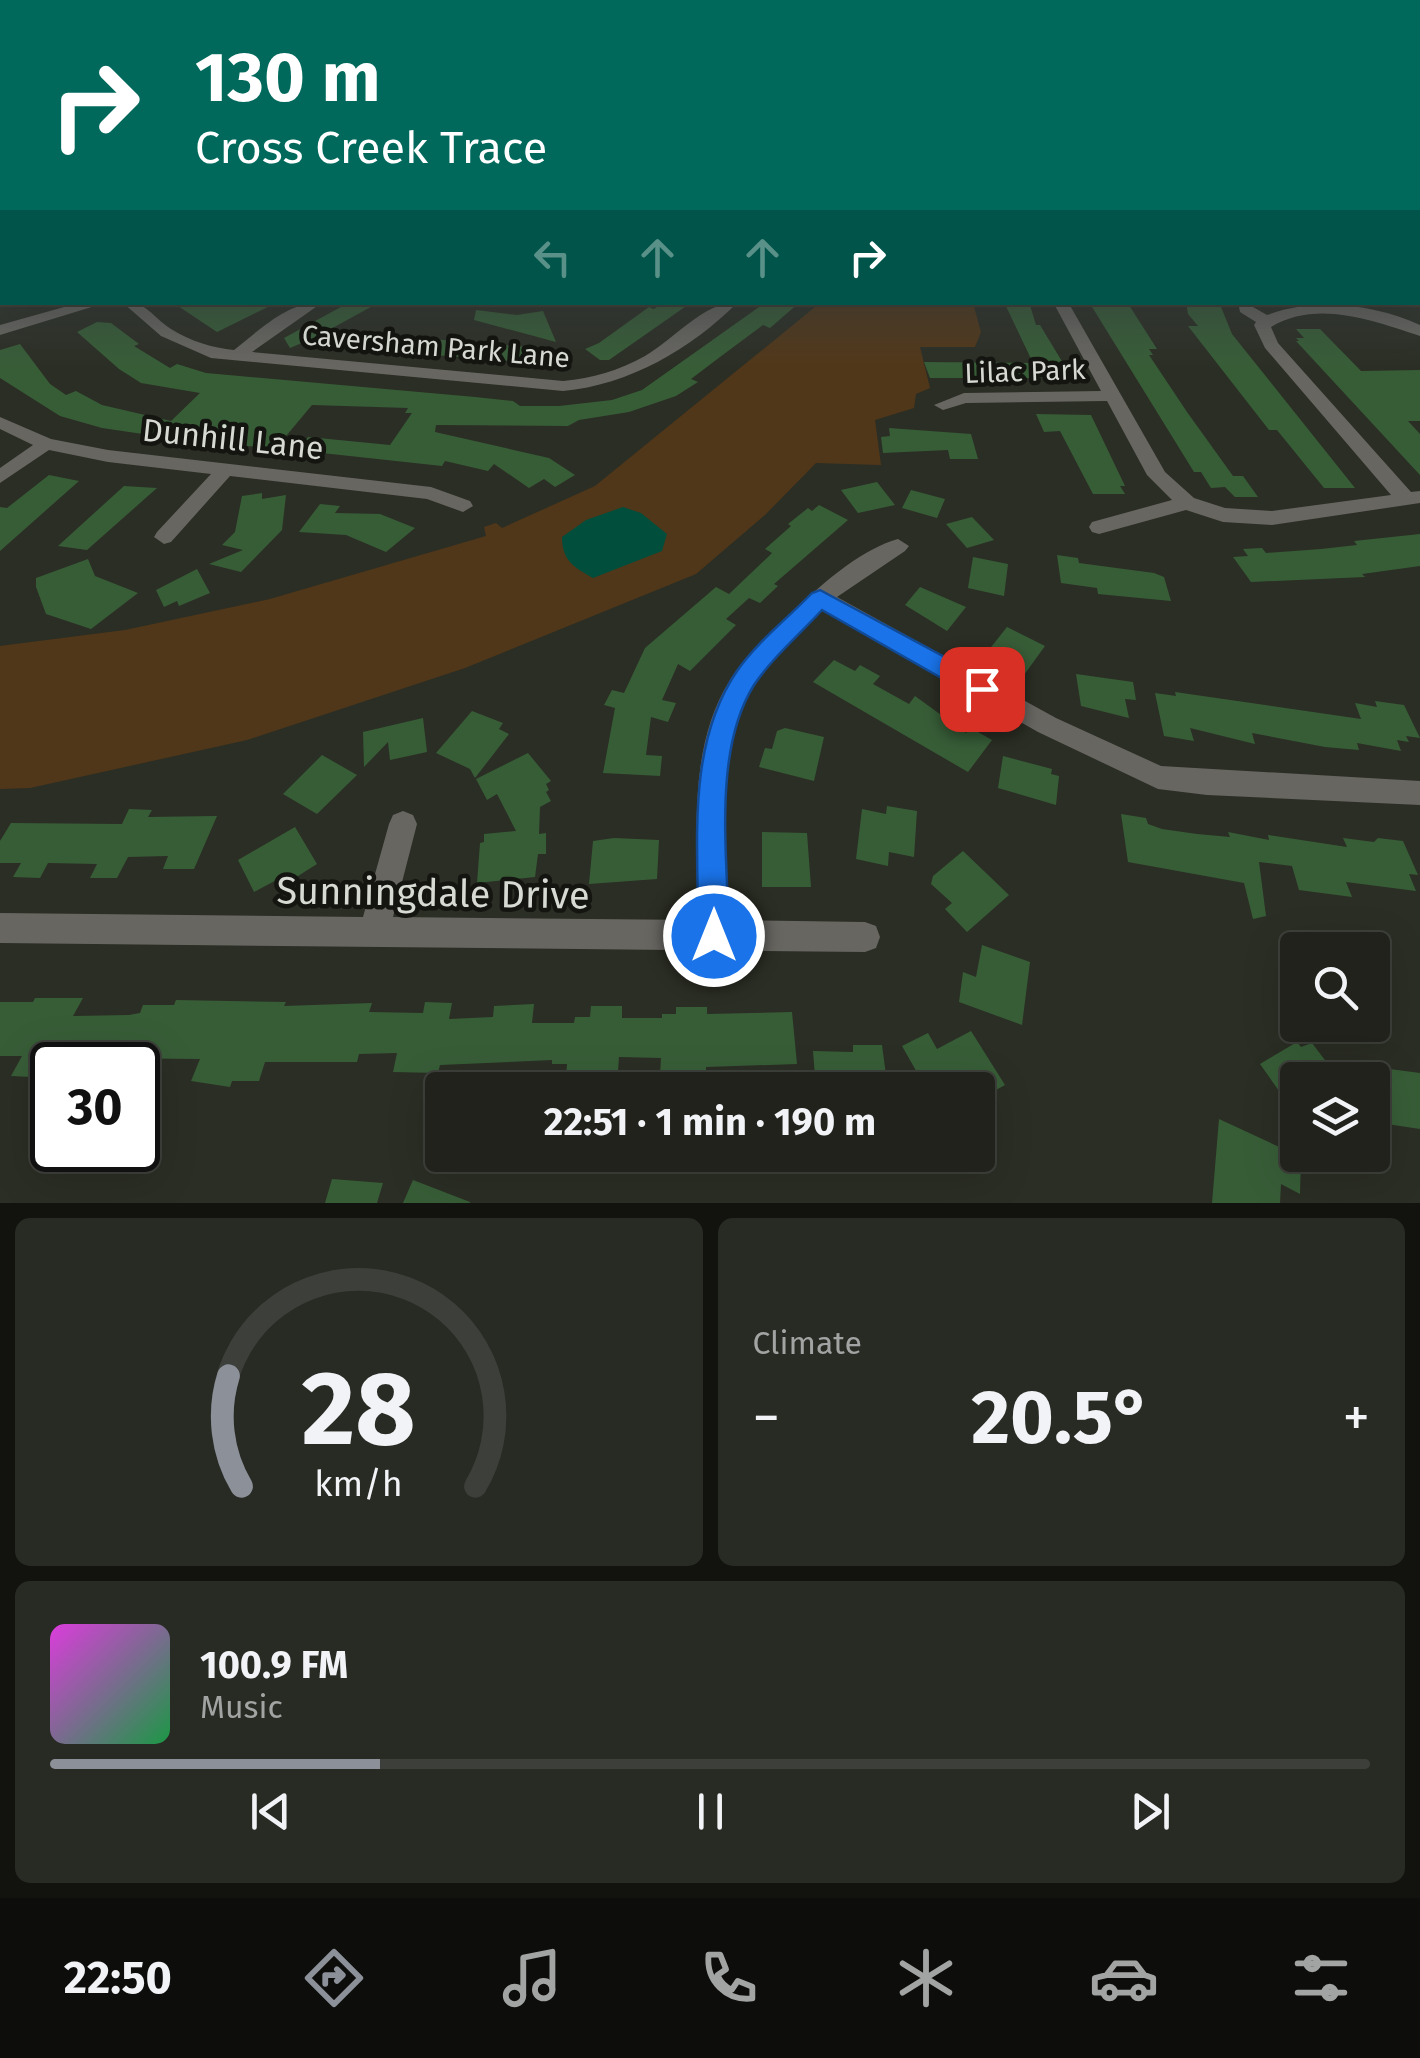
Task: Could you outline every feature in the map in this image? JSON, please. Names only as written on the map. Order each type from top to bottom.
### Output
[{"type":"street","points":[[0,316],[42,305]]},
{"type":"street","points":[[0,330],[90,305]]},
{"type":"street","name":"Caversham Park Lane","points":[[133,305],[184,343],[202,350],[534,385],[581,386],[633,372],[727,305]]},
{"type":"street","points":[[236,356],[283,320],[310,305]]},
{"type":"street","points":[[1062,305],[1157,475],[1187,503],[1223,515],[1272,518],[1413,498]]},
{"type":"street","points":[[1246,305],[1245,309],[1267,312],[1366,314],[1414,328]]},
{"type":"street","points":[[1267,312],[1262,325],[1271,345],[1413,498]]},
{"type":"street","name":"Lilac Park","points":[[943,405],[964,398],[1110,396]]},
{"type":"street","name":"Dunhill Lane","points":[[0,422],[46,444],[108,456],[431,492],[463,506]]},
{"type":"street","points":[[0,477],[46,444]]},
{"type":"street","points":[[164,537],[226,470]]},
{"type":"street","points":[[1100,527],[1187,503]]},
{"type":"street","points":[[714,936],[714,764],[726,717],[746,676],[820,598],[860,564],[898,546]]},
{"type":"street","points":[[820,598],[1047,725],[1158,777],[1207,784],[1420,793]]},
{"type":"street","points":[[374,932],[404,824]]},
{"type":"street","name":"Sunningdale Drive","points":[[0,928],[866,936]]},
{"type":"shaded area","points":[[818,305],[974,305],[981,332],[975,347],[920,347],[930,388],[916,394],[914,408],[875,420],[881,465],[816,463],[765,515],[696,574],[465,668],[247,740],[30,788],[0,789],[0,646],[125,630],[270,599],[486,536],[484,527],[496,523],[502,528],[595,486]]},
{"type":"shaded area","points":[[623,507],[641,513],[667,534],[662,551],[593,578],[570,562],[562,537],[586,520]]},
{"type":"building","points":[[176,305],[272,305],[217,332]]},
{"type":"building","points":[[344,305],[375,305],[327,331],[353,333],[353,339],[304,347],[304,342],[290,348],[284,338]]},
{"type":"building","points":[[660,305],[688,305],[609,360],[600,360],[585,349],[649,307]]},
{"type":"building","points":[[762,305],[797,305],[770,328],[763,325],[691,379],[698,382],[676,396],[629,412],[579,420],[568,426],[436,425],[435,432],[549,458],[575,475],[555,487],[544,479],[529,488],[494,464],[488,471],[445,461],[442,466],[322,453],[319,457],[295,455],[308,437],[390,445],[412,413],[405,413],[408,408],[312,405],[276,448],[214,443],[219,437],[176,432],[170,438],[102,428],[60,416],[0,378],[0,350],[20,344],[50,384],[66,395],[76,391],[102,405],[171,421],[200,393],[141,383],[77,332],[97,322],[111,323],[139,344],[134,346],[170,368],[177,364],[206,373],[475,397],[513,401],[520,406],[612,400],[642,390]]},
{"type":"building","points":[[1005,305],[1030,305],[1036,325],[1040,325],[1072,378],[930,378],[924,362],[1033,363]]},
{"type":"building","points":[[1091,305],[1129,305],[1157,349],[1149,349],[1153,355],[1149,355],[1187,412],[1233,476],[1243,476],[1258,497],[1235,497],[1225,487],[1211,488],[1201,472],[1194,472]]},
{"type":"building","points":[[1186,305],[1220,305],[1232,334],[1355,488],[1324,488],[1277,430],[1269,430],[1188,326],[1198,326],[1188,314]]},
{"type":"building","points":[[476,310],[517,315],[543,311],[556,342],[474,320]]},
{"type":"building","points":[[1296,329],[1320,329],[1361,371],[1420,370],[1420,421],[1408,421],[1420,434],[1420,475],[1296,341],[1304,338]]},
{"type":"building","points":[[370,335],[541,348],[524,362],[358,349]]},
{"type":"building","points":[[1036,414],[1091,415],[1125,486],[1120,486],[1125,494],[1093,494],[1060,431],[1044,432]]},
{"type":"building","points":[[889,428],[971,434],[978,459],[950,459],[948,450],[883,453],[881,437],[890,436]]},
{"type":"building","points":[[49,475],[79,481],[0,551],[0,507],[7,508]]},
{"type":"building","points":[[877,482],[895,505],[858,513],[841,490]]},
{"type":"building","points":[[124,486],[157,488],[87,550],[58,546]]},
{"type":"building","points":[[911,490],[945,499],[937,518],[902,508]]},
{"type":"building","points":[[262,493],[262,499],[286,495],[282,530],[241,572],[209,564],[243,550],[222,545],[235,532],[242,496]]},
{"type":"building","points":[[320,504],[340,506],[335,513],[380,514],[415,528],[386,552],[346,535],[299,532]]},
{"type":"building","points":[[819,505],[848,520],[774,584],[778,586],[760,603],[749,598],[726,619],[736,625],[690,671],[678,664],[662,700],[676,703],[668,722],[651,717],[646,755],[662,756],[660,776],[603,773],[615,708],[604,705],[612,690],[624,693],[645,648],[716,587],[729,594],[772,553],[765,549],[791,526],[788,524],[808,508],[812,511]]},
{"type":"building","points":[[972,517],[994,540],[967,548],[946,524]]},
{"type":"building","points":[[1420,534],[1420,566],[1362,574],[1365,577],[1251,582],[1233,557],[1248,556],[1243,549],[1262,548],[1266,553],[1321,549]]},
{"type":"building","points":[[1057,555],[1078,558],[1079,563],[1164,577],[1171,601],[1098,594],[1097,588],[1061,583]]},
{"type":"building","points":[[973,557],[1008,564],[1004,596],[968,588]]},
{"type":"building","points":[[88,559],[95,576],[138,593],[91,629],[46,614],[36,587],[36,578]]},
{"type":"building","points":[[197,569],[210,593],[179,606],[177,601],[164,607],[156,590]]},
{"type":"building","points":[[920,587],[966,607],[947,631],[905,605]]},
{"type":"building","points":[[1007,627],[1045,646],[1024,675],[988,651]]},
{"type":"building","points":[[834,660],[855,671],[860,665],[880,676],[873,684],[909,704],[915,696],[966,733],[971,728],[992,740],[968,772],[813,682]]},
{"type":"building","points":[[1076,674],[1133,682],[1136,700],[1125,699],[1129,718],[1081,706]]},
{"type":"building","points":[[1175,692],[1361,719],[1355,703],[1377,707],[1375,701],[1404,705],[1420,738],[1406,736],[1409,742],[1397,740],[1401,751],[1357,743],[1359,750],[1325,747],[1252,733],[1255,744],[1190,728],[1194,741],[1164,736],[1155,693],[1176,696]]},
{"type":"building","points":[[472,711],[503,723],[499,729],[509,734],[475,778],[470,769],[436,753]]},
{"type":"building","points":[[423,718],[427,752],[390,760],[388,742],[364,767],[363,732]]},
{"type":"building","points":[[785,728],[824,737],[814,781],[759,767],[765,748],[772,749],[777,731]]},
{"type":"building","points":[[528,753],[551,781],[546,784],[546,792],[551,801],[540,807],[539,834],[546,833],[546,854],[538,854],[535,877],[477,883],[484,834],[516,831],[497,794],[487,800],[476,779]]},
{"type":"building","points":[[322,755],[357,775],[317,814],[283,794]]},
{"type":"building","points":[[1003,756],[1052,769],[1051,774],[1059,776],[1056,805],[998,788]]},
{"type":"building","points":[[887,806],[917,811],[914,857],[889,852],[888,866],[856,859],[862,809],[886,814]]},
{"type":"building","points":[[129,809],[152,810],[148,817],[217,816],[194,869],[163,869],[168,856],[128,857],[117,878],[90,878],[97,864],[48,863],[40,878],[13,877],[21,863],[0,863],[0,841],[11,823],[122,824]]},
{"type":"building","points":[[1121,814],[1146,818],[1148,824],[1162,829],[1197,834],[1230,837],[1228,832],[1269,840],[1268,835],[1347,847],[1343,838],[1403,841],[1418,875],[1409,874],[1416,891],[1346,882],[1352,897],[1299,890],[1292,866],[1259,862],[1266,916],[1253,919],[1244,883],[1128,862]]},
{"type":"building","points":[[295,827],[317,864],[287,883],[284,876],[254,892],[238,860]]},
{"type":"building","points":[[762,832],[807,833],[811,887],[762,887]]},
{"type":"building","points":[[659,840],[657,879],[589,884],[593,841]]},
{"type":"building","points":[[963,851],[1009,895],[967,932],[945,909],[952,903],[931,884],[933,876]]},
{"type":"building","points":[[982,945],[1030,962],[1022,1025],[959,1002],[963,972],[976,977]]},
{"type":"building","points":[[35,998],[83,998],[73,1016],[129,1015],[140,1013],[143,1005],[174,1005],[176,1000],[286,1002],[284,1006],[372,1003],[369,1012],[423,1013],[425,1002],[452,1003],[449,1019],[493,1017],[494,1006],[534,1004],[532,1023],[574,1023],[575,1017],[590,1017],[591,1006],[622,1006],[622,1018],[662,1018],[662,1014],[676,1014],[676,1007],[707,1007],[707,1014],[792,1012],[797,1064],[660,1072],[661,1058],[619,1057],[618,1071],[566,1072],[567,1064],[552,1064],[552,1060],[440,1065],[438,1072],[393,1072],[397,1053],[359,1054],[357,1062],[265,1062],[259,1081],[232,1081],[230,1087],[191,1081],[200,1059],[160,1059],[160,1042],[30,1042],[30,1077],[11,1076],[22,1056],[0,1056],[0,1002],[33,1002]]},
{"type":"building","points":[[971,1031],[1005,1085],[995,1091],[995,1072],[917,1072],[902,1046],[928,1033],[937,1049]]},
{"type":"building","points":[[1297,1042],[1301,1047],[1312,1043],[1326,1062],[1280,1062],[1280,1092],[1260,1064]]},
{"type":"building","points":[[853,1045],[882,1045],[886,1072],[815,1072],[813,1051],[853,1052]]},
{"type":"building","points":[[1390,1069],[1420,1073],[1420,1129],[1390,1124]]},
{"type":"building","points":[[1219,1119],[1280,1147],[1280,1172],[1301,1172],[1300,1194],[1281,1184],[1280,1203],[1212,1203]]},
{"type":"building","points":[[332,1179],[383,1183],[377,1203],[325,1203]]},
{"type":"building","points":[[413,1180],[470,1202],[470,1203],[403,1203]]},
{"type":"route","points":[[714,936],[714,764],[726,717],[746,676],[820,598],[982,689]]}]
